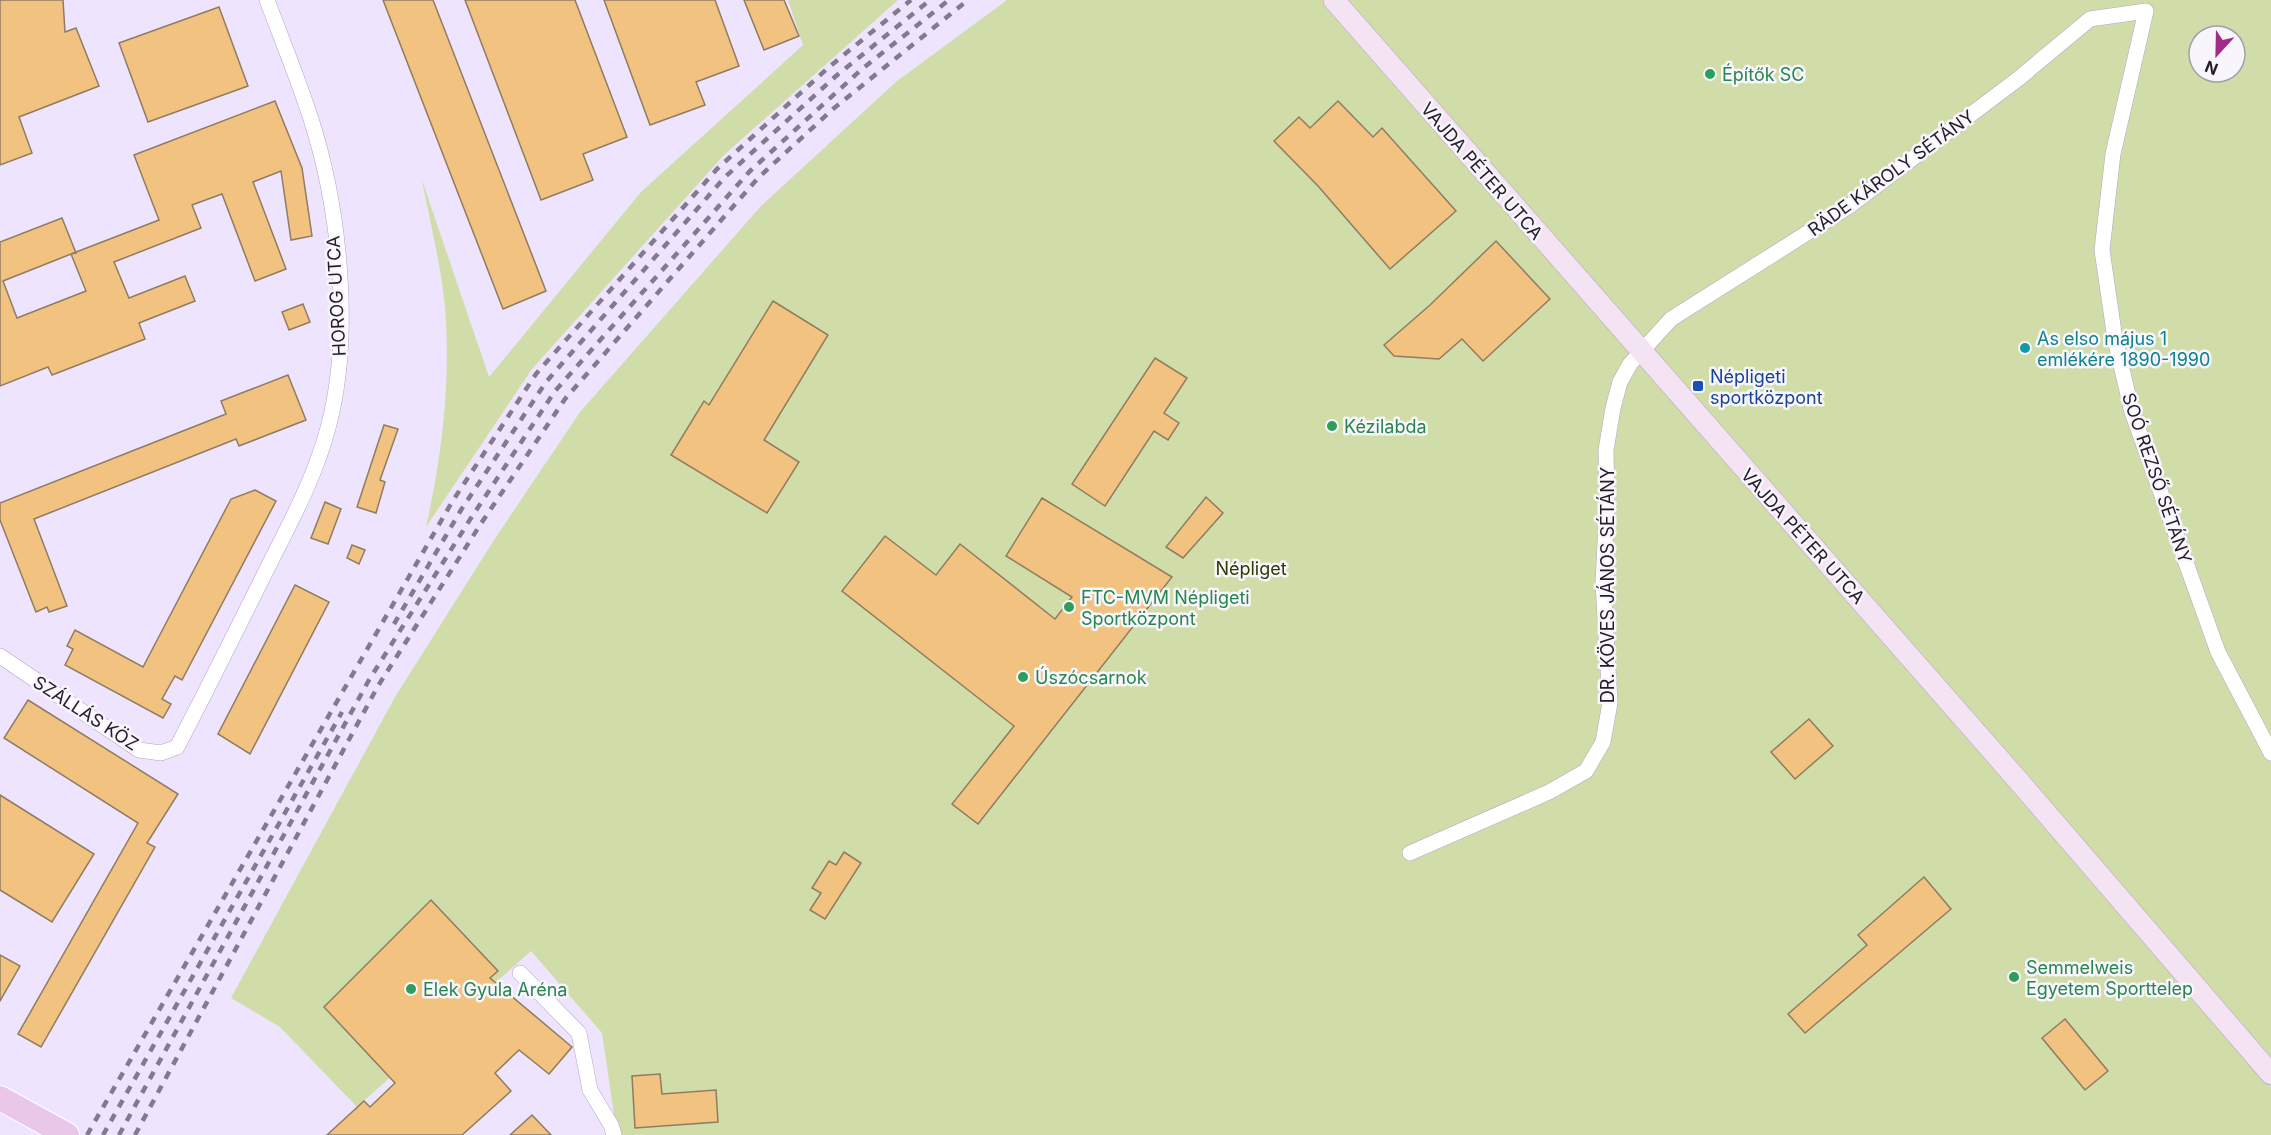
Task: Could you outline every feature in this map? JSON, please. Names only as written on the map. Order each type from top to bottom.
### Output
[{"type":"main road","points":[[0,1098],[56,1133]]},
{"type":"street","name":"HOROG UTCA","points":[[177,747],[287,531],[324,444],[339,373],[339,283],[331,207],[311,121],[267,0]]},
{"type":"street","name":"VAJDA PÉTER UTCA","points":[[1334,0],[2016,778],[2271,1074]]},
{"type":"street","name":"RÄDE KÁROLY SÉTÁNY","points":[[1641,352],[1671,319],[1848,207],[2018,79],[2090,19],[2146,11]]},
{"type":"street","name":"SOÓ REZSŐ SÉTÁNY","points":[[2146,11],[2113,154],[2102,250],[2115,339],[2132,412],[2218,652],[2271,753]]},
{"type":"street","name":"DR. KÖVES JÁNOS SÉTÁNY","points":[[1410,853],[1539,796],[1586,771],[1603,742],[1610,703],[1603,583],[1608,430],[1625,370],[1641,352]]},
{"type":"street","name":"SZÁLLÁS KÖZ","points":[[0,656],[139,750],[161,753],[177,747]]},
{"type":"street","points":[[520,973],[579,1033],[590,1090],[611,1125],[614,1135]]},
{"type":"green space","points":[[788,0],[898,0],[724,155],[532,369],[426,527],[437,473],[444,418],[447,335],[441,275],[422,180],[489,377],[641,192],[803,45]]},
{"type":"green space","name":"Népliget","points":[[1007,0],[2271,0],[2271,1135],[617,1135],[602,1033],[531,951],[357,1107],[280,1027],[231,998],[395,697],[494,540],[580,412],[761,206],[897,81]]},
{"type":"building","points":[[0,0],[63,0],[65,32],[76,28],[99,86],[19,117],[32,153],[0,165]]},
{"type":"building","points":[[383,0],[433,0],[546,291],[503,309]]},
{"type":"building","points":[[465,0],[575,0],[627,137],[583,154],[593,180],[541,200]]},
{"type":"building","points":[[604,0],[715,0],[739,66],[696,82],[705,105],[650,125]]},
{"type":"building","points":[[744,0],[784,0],[799,36],[764,50]]},
{"type":"building","points":[[219,7],[248,86],[148,122],[119,43]]},
{"type":"building","points":[[275,101],[302,168],[312,236],[291,240],[281,171],[253,182],[286,269],[255,281],[222,194],[192,205],[201,228],[114,262],[129,298],[185,276],[195,301],[139,323],[145,339],[52,375],[48,367],[0,386],[0,242],[62,218],[76,252],[159,220],[134,155]],"holes":[[[71,254],[86,291],[17,318],[3,281]]]},
{"type":"building","points":[[1338,101],[1373,137],[1382,128],[1456,211],[1390,269],[1318,186],[1274,141],[1299,117],[1310,128]]},
{"type":"building","points":[[1496,241],[1550,299],[1483,361],[1462,339],[1439,359],[1394,356],[1384,345],[1430,305]]},
{"type":"building","points":[[773,301],[828,335],[764,440],[799,462],[767,513],[671,455],[704,401],[709,405]]},
{"type":"building","points":[[303,304],[310,322],[289,330],[282,312]]},
{"type":"building","points":[[1155,358],[1187,378],[1164,413],[1179,423],[1168,440],[1154,431],[1105,506],[1072,484]]},
{"type":"building","points":[[288,375],[306,420],[239,446],[236,439],[34,519],[67,606],[49,612],[47,607],[36,612],[0,520],[0,503],[226,414],[221,401]]},
{"type":"building","points":[[384,425],[398,429],[380,480],[385,482],[376,513],[357,507]]},
{"type":"building","points":[[255,490],[276,501],[182,680],[175,676],[162,699],[171,704],[163,718],[65,665],[73,649],[67,646],[75,630],[143,667],[231,499]]},
{"type":"building","points":[[1206,497],[1223,513],[1183,558],[1166,547]]},
{"type":"building","name":"Úszócsarnok","points":[[1042,498],[1172,577],[978,824],[952,804],[1014,726],[842,591],[885,536],[936,575],[960,544],[1055,619],[1072,597],[1006,556]]},
{"type":"building","points":[[325,502],[341,509],[328,544],[311,538]]},
{"type":"building","points":[[352,545],[365,550],[359,564],[347,558]]},
{"type":"building","points":[[295,585],[329,602],[250,754],[218,734]]},
{"type":"building","points":[[28,700],[178,794],[147,843],[155,847],[41,1047],[18,1034],[138,823],[4,738]]},
{"type":"building","points":[[1809,719],[1833,746],[1795,779],[1771,752]]},
{"type":"building","points":[[0,795],[94,854],[52,922],[0,890]]},
{"type":"building","points":[[844,852],[861,863],[825,919],[810,910],[821,893],[812,888],[829,861],[836,865]]},
{"type":"building","points":[[1924,877],[1951,909],[1805,1033],[1788,1014],[1867,945],[1858,935]]},
{"type":"building","points":[[431,900],[498,971],[490,978],[572,1047],[549,1074],[519,1050],[495,1073],[511,1091],[462,1135],[327,1135],[364,1101],[370,1107],[395,1083],[324,1007]]},
{"type":"building","points":[[0,955],[20,966],[0,1001]]},
{"type":"building","points":[[2065,1019],[2108,1071],[2085,1090],[2042,1038]]},
{"type":"building","points":[[660,1074],[662,1094],[716,1090],[718,1122],[635,1128],[632,1076]]},
{"type":"building","points":[[532,1115],[551,1135],[510,1135]]},
{"type":"railway","points":[[87,1135],[452,502],[536,374],[717,169],[829,67],[911,0]]},
{"type":"railway","points":[[394,624],[461,510],[546,382],[725,177],[836,76],[930,0]]},
{"type":"railway","points":[[119,1135],[369,680],[471,518],[555,391],[750,171],[862,69],[949,0]]},
{"type":"railway","points":[[135,1135],[378,686],[480,525],[565,399],[758,178],[833,109],[968,0]]},
{"type":"railway","points":[[103,1135],[342,712]]},
{"type":"place","name":"Építők SC","points":[[1710,74]]},
{"type":"place","name":"As elso május 1 emlékére 1890-1990","points":[[2025,348]]},
{"type":"place","name":"Népligeti sportközpont","points":[[1698,386]]},
{"type":"place","name":"Kézilabda","points":[[1332,426]]},
{"type":"place","name":"FTC-MVM Népligeti Sportközpont","points":[[1069,607]]},
{"type":"place","name":"Úszócsarnok","points":[[1023,677]]},
{"type":"place","name":"Semmelweis Egyetem Sporttelep","points":[[2014,977]]},
{"type":"place","name":"Elek Gyula Aréna","points":[[411,989]]}]
